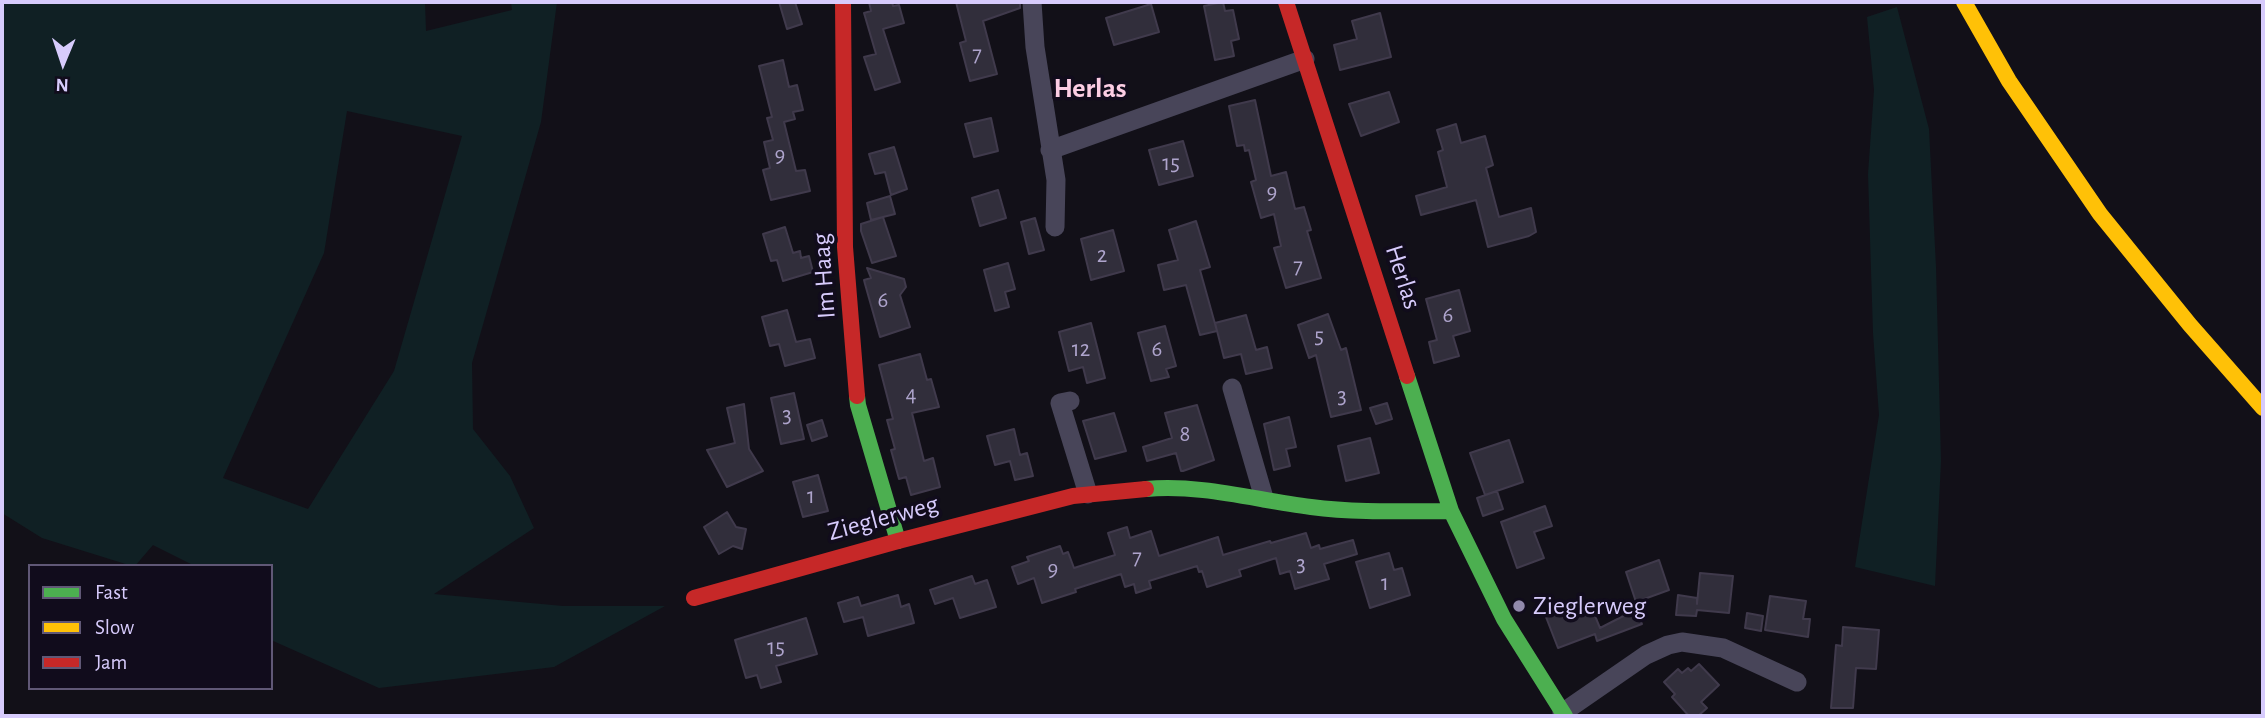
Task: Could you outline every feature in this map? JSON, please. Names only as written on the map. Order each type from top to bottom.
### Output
[{"type":"street","name":"Im Haag","points":[[843,2],[845,247],[858,405],[898,541]]},
{"type":"street","points":[[1032,2],[1035,47],[1056,180],[1055,228]]},
{"type":"street","name":"Herlas","points":[[1286,2],[1451,512],[1504,619],[1564,715]]},
{"type":"street","points":[[1964,2],[2009,81],[2101,214],[2190,325],[2263,408]]},
{"type":"street","points":[[1050,150],[1306,59]]},
{"type":"street","points":[[1232,388],[1264,498]]},
{"type":"street","points":[[1070,401],[1060,403],[1088,494]]},
{"type":"street","name":"Zieglerweg","points":[[694,598],[898,541],[1088,494],[1168,487],[1214,490],[1310,508],[1451,512]]},
{"type":"street","points":[[1564,715],[1646,655],[1682,642],[1723,648],[1797,682]]},
{"type":"shaded area","points":[[2,2],[425,2],[426,31],[512,10],[511,2],[557,2],[541,122],[472,363],[473,429],[510,476],[534,528],[434,594],[563,606],[665,606],[554,667],[379,688],[273,641],[273,564],[191,564],[153,545],[137,564],[126,564],[42,538],[2,513]],"holes":[[[347,111],[462,136],[394,371],[308,509],[223,478],[324,253]]]},
{"type":"shaded area","points":[[1897,7],[1929,129],[1941,461],[1935,586],[1855,567],[1879,415],[1873,333],[1868,174],[1874,90],[1867,17]]},
{"type":"building","points":[[779,2],[795,2],[802,24],[787,29]]},
{"type":"building","points":[[869,2],[892,2],[893,6],[899,5],[904,23],[883,29],[900,82],[875,90],[864,57],[876,54],[864,13],[871,11]]},
{"type":"building","points":[[956,2],[1020,2],[1020,8],[983,21],[997,74],[970,81],[960,43],[966,41]]},
{"type":"building","points":[[1223,2],[1225,11],[1233,10],[1239,39],[1231,41],[1234,56],[1215,60],[1204,6]]},
{"type":"building","points":[[1151,4],[1159,32],[1114,45],[1106,18]]},
{"type":"building","points":[[1380,13],[1391,57],[1340,70],[1334,45],[1357,39],[1352,21]]},
{"type":"building","points":[[783,60],[789,87],[797,85],[803,110],[793,112],[795,119],[784,122],[796,171],[805,170],[810,191],[771,200],[763,170],[770,168],[764,142],[773,140],[767,118],[772,117],[759,66]]},
{"type":"building","points":[[1389,92],[1399,122],[1361,136],[1349,104]]},
{"type":"building","points":[[1255,100],[1271,176],[1286,172],[1295,209],[1304,207],[1311,230],[1307,231],[1321,278],[1286,288],[1274,248],[1281,246],[1274,214],[1261,218],[1251,182],[1256,180],[1249,150],[1245,151],[1244,145],[1237,146],[1229,106]]},
{"type":"building","points":[[991,118],[998,151],[974,157],[965,124]]},
{"type":"building","points":[[1456,124],[1461,143],[1485,136],[1493,165],[1486,168],[1499,217],[1531,208],[1536,232],[1488,247],[1476,200],[1421,215],[1416,196],[1447,187],[1438,152],[1443,150],[1437,130]]},
{"type":"building","points":[[1183,141],[1193,176],[1159,185],[1149,150]]},
{"type":"building","points":[[894,147],[907,189],[891,195],[885,172],[875,174],[869,154]]},
{"type":"building","points":[[998,190],[1006,218],[980,226],[972,198]]},
{"type":"building","points":[[890,196],[895,214],[871,220],[867,203]]},
{"type":"building","points":[[883,217],[896,256],[872,263],[861,224]]},
{"type":"building","points":[[1035,218],[1044,250],[1029,254],[1021,222]]},
{"type":"building","points":[[1196,221],[1210,267],[1200,270],[1217,331],[1200,335],[1186,285],[1164,290],[1158,265],[1178,260],[1169,230]]},
{"type":"building","points":[[785,227],[793,253],[800,251],[801,258],[809,256],[813,272],[783,281],[777,260],[771,261],[763,234]]},
{"type":"building","points":[[1113,230],[1124,271],[1091,280],[1081,239]]},
{"type":"building","points":[[1008,263],[1015,289],[1005,292],[1009,307],[995,311],[984,270]]},
{"type":"building","points":[[867,268],[904,279],[906,287],[900,295],[910,327],[880,337],[864,280],[871,278]]},
{"type":"building","points":[[1459,290],[1470,331],[1453,336],[1459,356],[1434,363],[1429,342],[1437,340],[1426,299]]},
{"type":"building","points":[[787,310],[796,342],[810,339],[815,358],[785,366],[779,344],[770,346],[762,317]]},
{"type":"building","points":[[1328,314],[1341,350],[1346,348],[1361,410],[1331,417],[1316,355],[1309,358],[1298,325]]},
{"type":"building","points":[[1246,315],[1256,350],[1267,347],[1272,368],[1246,374],[1241,354],[1224,358],[1215,323]]},
{"type":"building","points":[[1091,323],[1105,378],[1087,383],[1083,367],[1069,371],[1059,332]]},
{"type":"building","points":[[1165,326],[1176,366],[1166,369],[1169,377],[1151,381],[1138,333]]},
{"type":"building","points":[[920,354],[927,380],[931,379],[939,407],[912,413],[924,461],[933,458],[940,487],[911,495],[906,477],[899,479],[891,450],[895,449],[887,420],[893,419],[879,365]]},
{"type":"building","points":[[794,393],[804,439],[781,444],[771,398]]},
{"type":"building","points":[[1387,403],[1392,419],[1376,424],[1370,408]]},
{"type":"building","points":[[744,404],[749,449],[763,471],[727,487],[707,450],[735,443],[727,408]]},
{"type":"building","points":[[1197,405],[1214,460],[1183,471],[1176,453],[1147,461],[1143,447],[1172,438],[1165,413]]},
{"type":"building","points":[[1114,413],[1126,451],[1095,459],[1083,421]]},
{"type":"building","points":[[1289,417],[1296,447],[1286,449],[1290,466],[1274,470],[1264,424]]},
{"type":"building","points":[[822,420],[827,436],[812,441],[807,425]]},
{"type":"building","points":[[1014,429],[1020,455],[1027,453],[1033,476],[1015,480],[1010,461],[995,465],[987,436]]},
{"type":"building","points":[[1370,438],[1379,473],[1346,481],[1338,446]]},
{"type":"building","points":[[1509,440],[1523,482],[1485,495],[1470,453]]},
{"type":"building","points":[[818,475],[828,511],[803,517],[793,482]]},
{"type":"building","points":[[1497,491],[1503,509],[1483,516],[1477,498]]},
{"type":"building","points":[[1545,506],[1552,526],[1534,532],[1544,558],[1517,568],[1501,522]]},
{"type":"building","points":[[727,512],[736,527],[746,529],[742,549],[733,546],[719,554],[704,527]]},
{"type":"building","points":[[1127,527],[1130,538],[1151,531],[1159,556],[1218,537],[1223,555],[1306,533],[1311,548],[1319,545],[1320,549],[1353,540],[1357,554],[1324,564],[1329,579],[1295,589],[1290,571],[1280,574],[1276,558],[1239,570],[1241,576],[1207,587],[1202,571],[1199,572],[1197,566],[1149,581],[1151,588],[1136,593],[1134,584],[1125,587],[1121,574],[1042,603],[1034,578],[1018,584],[1012,567],[1029,561],[1027,557],[1060,546],[1063,554],[1068,552],[1074,568],[1115,555],[1108,533]]},
{"type":"building","points":[[1389,553],[1394,570],[1402,568],[1410,595],[1370,608],[1356,562]]},
{"type":"building","points":[[1659,560],[1669,590],[1636,602],[1626,572]]},
{"type":"building","points":[[1700,573],[1733,576],[1729,613],[1697,610],[1696,616],[1676,615],[1678,595],[1697,598],[1697,604]]},
{"type":"building","points":[[972,576],[975,584],[987,580],[996,607],[960,618],[953,598],[935,604],[930,590]]},
{"type":"building","points":[[898,595],[901,607],[909,604],[914,623],[868,636],[863,617],[844,622],[838,603],[858,597],[861,606]]},
{"type":"building","points":[[1770,596],[1806,601],[1803,619],[1810,619],[1808,637],[1765,630]]},
{"type":"building","points":[[1573,601],[1579,617],[1593,611],[1600,628],[1635,610],[1642,624],[1597,641],[1595,634],[1558,648],[1544,612]]},
{"type":"building","points":[[1747,613],[1763,616],[1761,631],[1745,628]]},
{"type":"building","points":[[806,618],[817,654],[776,666],[781,682],[761,688],[757,675],[746,678],[735,640]]},
{"type":"building","points":[[1843,627],[1879,630],[1876,669],[1856,668],[1853,708],[1831,708],[1836,645],[1842,646]]},
{"type":"building","points":[[1699,664],[1719,685],[1701,702],[1707,708],[1698,716],[1689,716],[1672,697],[1675,694],[1664,682],[1678,669],[1682,673],[1688,668],[1691,671]]},
{"type":"traffic: fast","points":[[1407,376],[1451,511],[1504,619],[1565,716]]},
{"type":"traffic: fast","points":[[857,396],[898,541]]},
{"type":"traffic: fast","points":[[1146,489],[1208,491],[1346,510],[1451,511]]},
{"type":"traffic: slow","points":[[1964,2],[2009,81],[2100,214],[2190,325],[2263,408]]},
{"type":"traffic: jam","points":[[843,2],[845,247],[857,396]]},
{"type":"traffic: jam","points":[[1286,2],[1407,376]]},
{"type":"traffic: jam","points":[[694,598],[1073,496],[1146,489]]},
{"type":"place","name":"Zieglerweg","points":[[1519,606]]},
{"type":"district","name":"Herlas","points":[[1090,89]]}]
